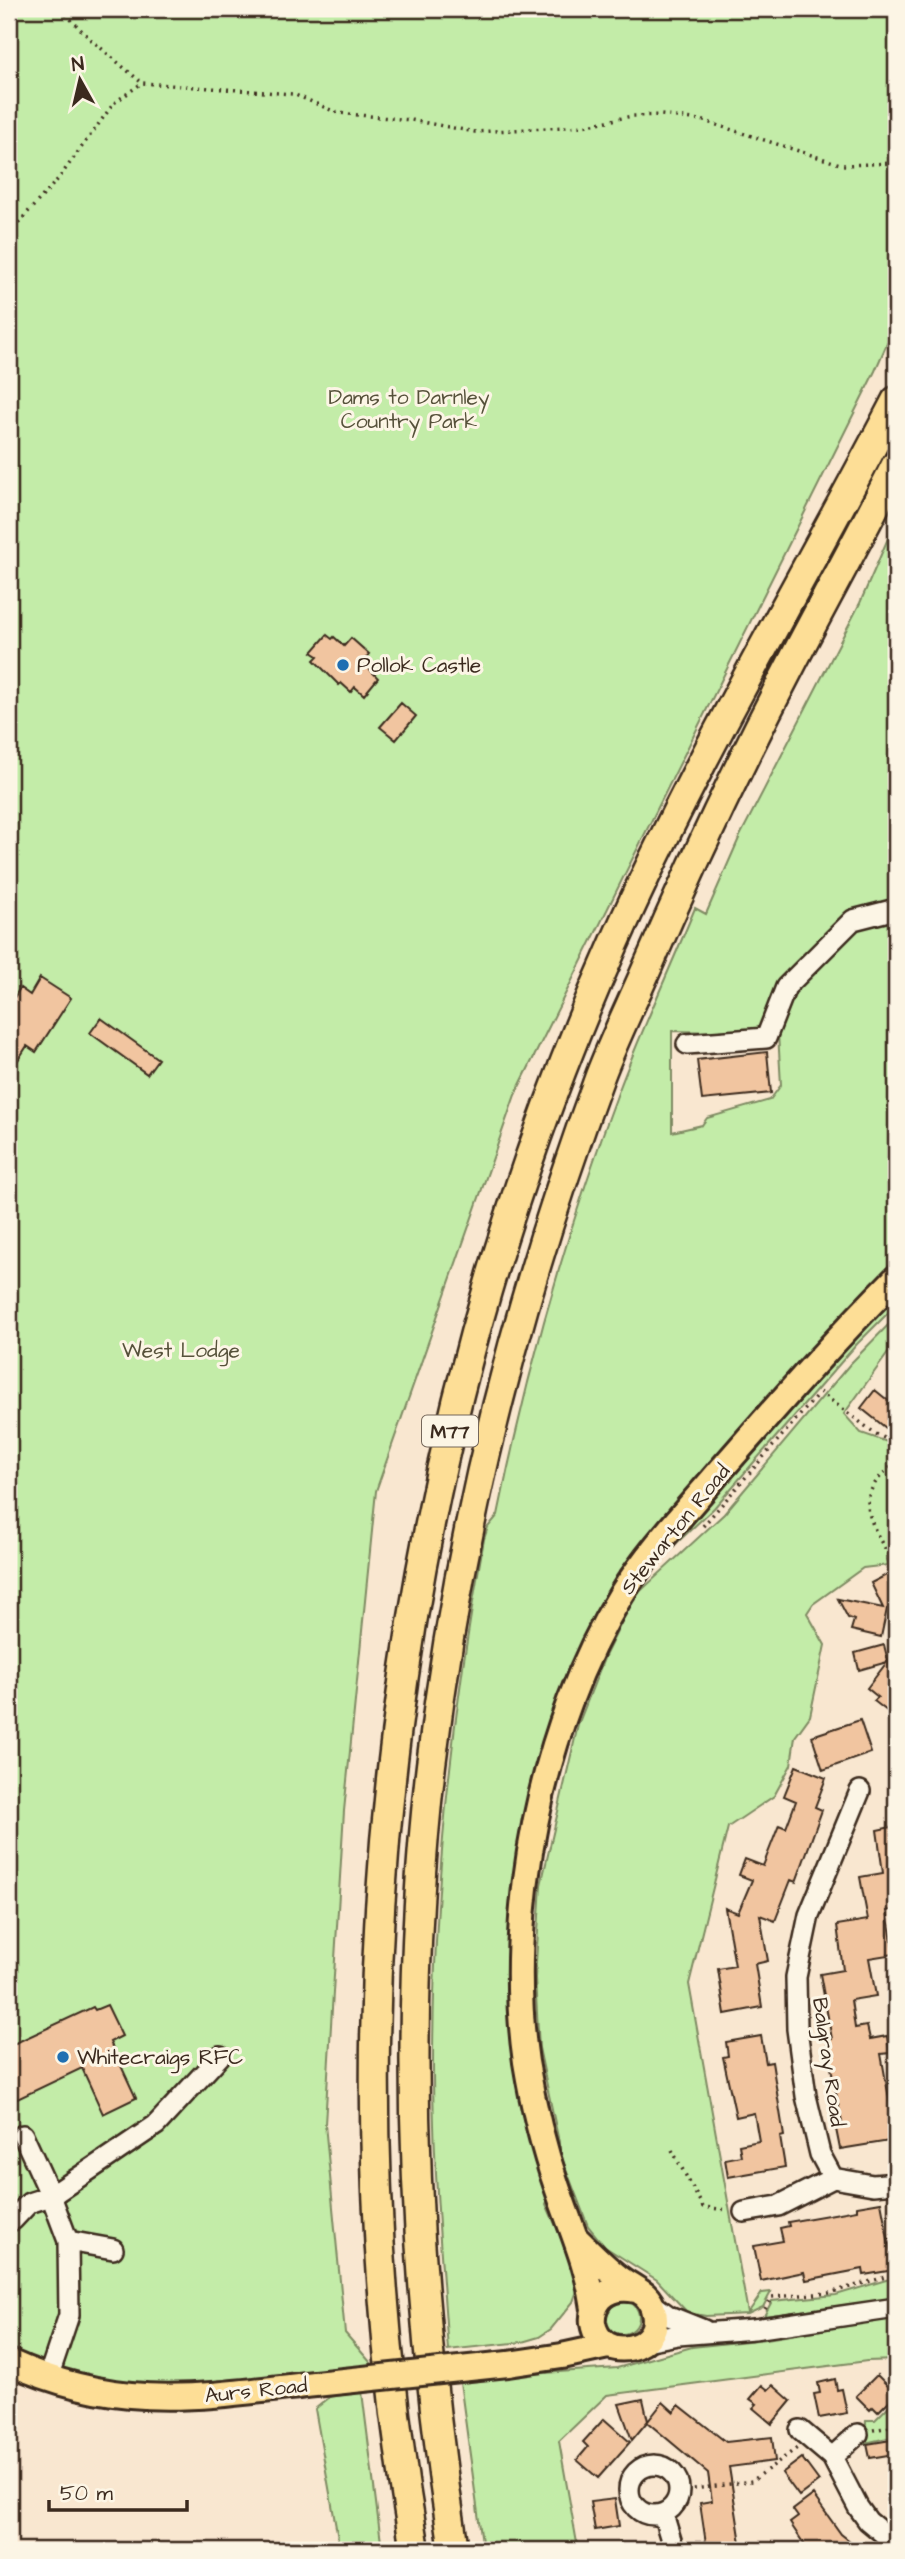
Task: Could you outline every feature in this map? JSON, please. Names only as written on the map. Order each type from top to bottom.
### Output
[{"type":"highway","name":"M77","points":[[415,2550],[393,2399],[381,2245],[375,2078],[378,1933],[398,1710],[429,1528],[454,1413],[509,1220],[551,1100],[614,945],[727,715],[896,401]]},
{"type":"highway","name":"M77","points":[[454,2550],[423,2286],[415,2045],[419,1925],[431,1769],[457,1585],[470,1522],[501,1387],[523,1308],[544,1238],[602,1070],[668,918],[719,811],[793,661],[896,466]]},
{"type":"main road","name":"Stewarton Road","points":[[593,2315],[591,2285],[578,2240],[556,2185],[537,2120],[526,2062],[522,2011],[520,1975],[527,1874],[535,1826],[555,1746],[588,1659],[621,1595],[643,1564],[807,1371],[896,1278]]},
{"type":"main road","name":"Stewarton Road","points":[[578,2240],[643,2296]]},
{"type":"main road","points":[[615,2289],[643,2296],[655,2323],[646,2341],[628,2350],[608,2346],[600,2339],[593,2315],[599,2300],[615,2289]]},
{"type":"main road","name":"Aurs Road","points":[[508,2364],[546,2352],[580,2331],[593,2315]]},
{"type":"main road","name":"Aurs Road","points":[[9,2361],[48,2378],[101,2392],[154,2398],[187,2397],[508,2364],[608,2346]]},
{"type":"street","points":[[687,1044],[766,1038],[786,987],[853,920],[896,909]]},
{"type":"street","name":"Balgray Road","points":[[833,2178],[820,2154],[806,2096],[797,2029],[796,1978],[809,1915],[860,1791]]},
{"type":"street","points":[[13,2220],[29,2203],[51,2196],[156,2125],[220,2056]]},
{"type":"street","points":[[23,2135],[68,2241],[69,2315],[48,2378]]},
{"type":"street","points":[[744,2212],[778,2206],[833,2178],[873,2185],[896,2183]]},
{"type":"street","points":[[68,2241],[113,2249]]},
{"type":"street","points":[[643,2296],[681,2322],[715,2334]]},
{"type":"street","points":[[646,2341],[678,2335],[754,2329],[896,2308]]},
{"type":"street","points":[[805,2434],[832,2457],[867,2521],[896,2544]]},
{"type":"street","points":[[832,2457],[858,2434]]},
{"type":"street","points":[[651,2464],[668,2468],[679,2481],[680,2491],[677,2502],[663,2514],[652,2515],[636,2507],[629,2496],[629,2487],[636,2472],[651,2464]]},
{"type":"street","points":[[663,2514],[674,2550]]},
{"type":"path","points":[[61,9],[88,37],[142,83],[293,93],[338,113],[411,120],[475,132],[583,126],[632,116],[661,115],[701,121],[816,154],[843,165],[896,163]]},
{"type":"path","points":[[9,233],[59,178],[114,103],[142,83]]},
{"type":"path","points":[[820,1392],[876,1434],[896,1441]]},
{"type":"path","points":[[896,1463],[877,1480],[868,1502],[875,1528],[896,1570]]},
{"type":"path","points":[[896,1976],[892,1977],[896,2000]]},
{"type":"path","points":[[672,2150],[703,2207],[744,2212]]},
{"type":"path","points":[[754,2329],[772,2297],[829,2293],[896,2274]]},
{"type":"path","points":[[680,2491],[752,2481],[805,2434]]},
{"type":"green space","name":"Dams to Darnley Country Park","points":[[9,9],[896,9],[896,323],[875,371],[515,1095],[376,1491],[344,1811],[325,2124],[345,2333],[383,2377],[143,2397],[9,2358]]},
{"type":"green space","points":[[896,520],[896,1261],[791,1372],[623,1566],[578,1650],[549,1725],[527,1802],[513,1882],[507,1962],[511,2042],[525,2121],[549,2198],[546,2204],[573,2264],[578,2288],[573,2302],[551,2329],[539,2337],[522,2342],[448,2350],[433,2101],[436,1932],[446,1800],[484,1539],[488,1527],[498,1515],[535,1354],[582,1195],[628,1067],[695,908],[706,914],[740,836],[860,603]],"holes":[[[672,1031],[778,1033],[781,1085],[770,1100],[707,1118],[702,1125],[672,1132]]]},
{"type":"green space","points":[[896,1292],[896,1305],[857,1344],[714,1508],[650,1568],[850,1339]]},
{"type":"green space","points":[[896,1317],[896,1342],[844,1414],[861,1433],[896,1443],[896,1552],[886,1557],[889,1565],[863,1568],[813,1604],[807,1613],[825,1645],[810,1716],[795,1737],[791,1765],[774,1796],[728,1827],[689,1984],[748,2313],[762,2293],[771,2292],[763,2307],[748,2314],[706,2316],[688,2313],[657,2280],[605,2247],[588,2226],[563,2161],[539,2048],[535,1978],[541,1885],[578,1725],[605,1656],[634,1597],[724,1514],[850,1364]]},
{"type":"green space","points":[[896,2277],[896,2298],[764,2316],[772,2301],[836,2295]]},
{"type":"green space","points":[[622,2300],[634,2305],[639,2317],[634,2329],[622,2334],[610,2329],[605,2317],[610,2305]]},
{"type":"green space","points":[[896,2318],[896,2360],[867,2361],[607,2395],[559,2441],[578,2549],[582,2550],[483,2550],[460,2382],[617,2368],[692,2347],[766,2339]]},
{"type":"green space","points":[[362,2392],[382,2550],[340,2550],[315,2409],[330,2397]]},
{"type":"green space","points":[[896,2399],[896,2436],[865,2443],[866,2420],[875,2420]]},
{"type":"building","name":"Pollok Castle","points":[[327,635],[332,639],[334,637],[344,646],[351,638],[369,654],[363,662],[378,678],[364,695],[355,687],[351,692],[341,683],[339,685],[314,660],[318,656],[312,652]]},
{"type":"building","points":[[401,703],[416,716],[396,740],[380,727]]},
{"type":"building","points":[[40,978],[71,998],[36,1052],[27,1046],[9,1074],[9,1006],[20,988],[30,995]]},
{"type":"building","points":[[101,1018],[158,1059],[147,1074],[90,1033]]},
{"type":"building","points":[[767,1052],[771,1093],[702,1100],[697,1060]]},
{"type":"building","points":[[875,1390],[896,1407],[896,1436],[861,1408]]},
{"type":"building","points":[[896,1570],[896,1605],[887,1609],[881,1637],[851,1630],[854,1620],[848,1618],[838,1599],[883,1608],[871,1583]]},
{"type":"building","points":[[884,1645],[896,1692],[896,1718],[874,1701],[878,1697],[867,1688],[887,1662],[859,1670],[855,1653]]},
{"type":"building","points":[[860,1720],[871,1753],[823,1770],[812,1736]]},
{"type":"building","points":[[796,1766],[826,1778],[815,1807],[822,1810],[796,1882],[791,1880],[775,1921],[760,1915],[768,1961],[755,1964],[762,2007],[725,2014],[718,1969],[735,1966],[725,1908],[738,1913],[752,1880],[739,1875],[745,1859],[763,1866],[779,1825],[786,1828],[796,1801],[784,1796]]},
{"type":"building","points":[[896,1826],[896,1909],[887,1911],[894,1954],[869,1958],[876,1996],[851,2000],[855,2028],[867,2026],[870,2039],[887,2036],[890,2053],[881,2054],[892,2115],[896,2114],[896,2140],[840,2149],[835,2124],[842,2123],[830,2062],[827,2040],[832,2039],[820,1974],[843,1970],[837,1925],[868,1920],[860,1877],[883,1873],[877,1830]]},
{"type":"building","name":"Whitecraigs RFC","points":[[107,2005],[122,2036],[110,2042],[136,2098],[103,2114],[82,2068],[9,2103],[9,2046],[93,2007],[95,2010]]},
{"type":"building","points":[[761,2036],[766,2063],[772,2062],[784,2136],[780,2137],[785,2167],[728,2177],[725,2159],[741,2156],[739,2145],[759,2141],[754,2113],[736,2117],[723,2057],[728,2056],[726,2042]]},
{"type":"building","points":[[881,2202],[894,2270],[864,2275],[863,2269],[806,2280],[804,2272],[761,2281],[754,2246],[783,2241],[780,2228],[789,2226],[788,2222],[857,2210],[857,2206]]},
{"type":"building","points":[[877,2375],[896,2394],[878,2412],[873,2407],[870,2410],[856,2396]]},
{"type":"building","points":[[835,2379],[837,2390],[842,2389],[847,2413],[819,2418],[814,2394],[820,2393],[818,2383]]},
{"type":"building","points":[[762,2385],[768,2390],[773,2385],[791,2401],[772,2424],[753,2408],[757,2404],[750,2399]]},
{"type":"building","points":[[643,2399],[648,2421],[663,2402],[674,2412],[679,2405],[726,2442],[772,2437],[775,2461],[729,2467],[741,2543],[731,2545],[733,2550],[707,2550],[700,2503],[712,2501],[708,2473],[647,2422],[632,2440],[619,2404]]},
{"type":"building","points":[[604,2419],[630,2442],[598,2478],[577,2460],[588,2447],[583,2442]]},
{"type":"building","points":[[891,2440],[894,2454],[870,2458],[867,2444]]},
{"type":"building","points":[[802,2458],[819,2481],[799,2496],[782,2473]]},
{"type":"building","points":[[813,2495],[841,2534],[861,2550],[808,2550],[790,2523],[798,2517],[793,2510]]},
{"type":"building","points":[[615,2499],[619,2526],[595,2530],[590,2502]]},
{"type":"place","name":"Pollok Castle","points":[[343,665]]},
{"type":"place","name":"Whitecraigs RFC","points":[[63,2057]]},
{"type":"park label","name":"West Lodge","points":[[181,1350]]}]
